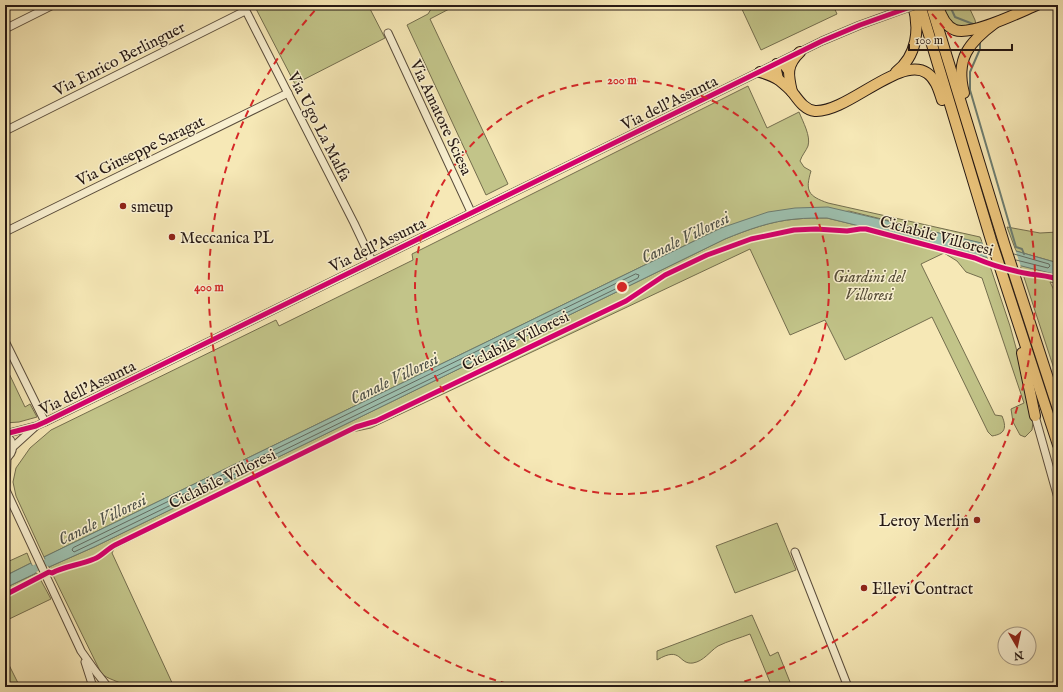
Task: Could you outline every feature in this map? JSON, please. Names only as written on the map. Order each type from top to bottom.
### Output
[{"type":"highway","points":[[920,5],[991,240],[1058,445]]},
{"type":"highway","points":[[931,5],[1004,242],[1058,408]]},
{"type":"highway","points":[[937,5],[942,18],[947,24],[957,30],[972,30],[995,23],[1037,5]]},
{"type":"highway","points":[[890,77],[906,63],[914,48],[917,22],[912,6]]},
{"type":"highway","points":[[969,130],[971,120],[961,78],[963,60],[969,46],[973,41],[995,23]]},
{"type":"highway","points":[[792,92],[789,71],[790,62],[800,52]]},
{"type":"highway","points":[[778,79],[776,70],[777,64],[784,64],[789,71]]},
{"type":"highway","points":[[760,72],[778,79],[792,92],[805,108],[811,110],[823,110],[907,70],[921,70],[927,73],[935,82],[949,121],[958,134]]},
{"type":"highway","points":[[1001,268],[1025,365],[1035,416]]},
{"type":"street","points":[[5,29],[53,5]]},
{"type":"street","name":"Via dell'Assunta","points":[[5,434],[36,426],[45,422],[471,212],[840,33],[912,6]]},
{"type":"street","name":"Via Ugo La Malfa","points":[[244,8],[372,261]]},
{"type":"street","name":"Via Enrico Berlinguer","points":[[5,131],[244,8]]},
{"type":"street","name":"Via Amatore Sciesa","points":[[388,33],[471,212]]},
{"type":"street","name":"Via Giuseppe Saragat","points":[[5,232],[288,93]]},
{"type":"street","points":[[5,341],[45,422]]},
{"type":"street","points":[[1035,416],[1058,498]]},
{"type":"street","name":"Via dell'Assunta","points":[[13,447],[36,426]]},
{"type":"street","points":[[5,434],[11,439],[13,447],[12,451],[6,458],[6,489],[81,650],[93,687]]},
{"type":"street","points":[[795,552],[848,686]]},
{"type":"street","points":[[81,650],[108,687]]},
{"type":"green space","points":[[254,5],[368,5],[385,38],[295,84]]},
{"type":"green space","points":[[435,5],[463,5],[451,8],[430,19],[508,184],[486,195],[407,25],[428,14]]},
{"type":"green space","points":[[740,5],[833,5],[837,14],[761,50]]},
{"type":"green space","points":[[940,5],[968,5],[976,25],[964,28],[953,25]]},
{"type":"green space","points":[[748,86],[767,128],[799,112],[806,129],[809,142],[800,161],[804,167],[811,171],[808,188],[812,195],[816,198],[828,203],[980,237],[983,244],[849,211],[721,228],[44,557],[16,496],[13,482],[16,468],[30,448],[51,430],[276,320],[279,326],[413,260],[412,254]]},
{"type":"green space","name":"Giardini del Villoresi","points":[[827,218],[987,257],[1010,326],[1026,384],[1033,422],[1032,430],[1025,437],[1020,435],[1013,422],[1011,409],[1024,403],[982,278],[966,272],[957,261],[944,253],[921,264],[995,415],[1002,416],[1004,430],[1000,434],[992,436],[988,432],[932,317],[845,360],[825,320],[790,335],[750,249],[371,428],[352,432],[114,549],[112,553],[174,687],[126,687],[101,673],[49,567],[94,547],[725,239],[751,229],[777,222]]},
{"type":"green space","points":[[1007,227],[1040,233],[1058,232],[1056,255],[1058,255],[1058,263],[1016,251]]},
{"type":"green space","points":[[1020,265],[1058,275],[1058,284],[1050,282],[1058,298],[1058,381]]},
{"type":"green space","points":[[5,365],[25,407],[30,404],[37,417],[19,422],[5,423]]},
{"type":"green space","points":[[777,523],[796,570],[735,593],[716,546]]},
{"type":"green space","points":[[27,553],[31,563],[5,576],[5,563]]},
{"type":"green space","points":[[37,573],[51,599],[5,621],[5,588]]},
{"type":"green space","points":[[752,615],[770,656],[778,652],[792,687],[772,687],[750,634],[718,646],[697,662],[688,663],[671,654],[657,660],[657,651]]},
{"type":"green space","points":[[5,657],[20,687],[5,687]]},
{"type":"water","points":[[828,207],[1016,251],[1058,263],[1058,275],[827,218],[796,219],[768,224],[725,239],[94,547],[49,567],[44,557],[721,228],[768,212],[795,208]]},
{"type":"water","points":[[31,563],[36,573],[5,588],[5,576]]},
{"type":"pier","points":[[982,241],[1015,249],[1021,267],[988,259]]},
{"type":"waterway","points":[[950,6],[955,17],[973,24]]},
{"type":"waterway","points":[[980,41],[980,49],[970,72],[970,90],[1016,247],[1022,249],[1024,254]]},
{"type":"waterway","name":"Canale Villoresi","points":[[26,573],[54,559]]},
{"type":"cycle path","points":[[5,434],[36,426],[45,422],[822,41],[860,25],[916,5]]},
{"type":"cycle path","name":"Ciclabile Villoresi","points":[[5,595],[49,572],[52,573],[97,558],[109,548],[356,427],[376,421],[626,301],[665,275],[707,255],[751,239],[794,230],[816,229],[847,231],[866,229],[975,258],[1009,269],[1058,279]]},
{"type":"place","name":"smeup","points":[[123,206]]},
{"type":"place","name":"Meccanica PL","points":[[172,237]]},
{"type":"place","name":"Leroy Merlin","points":[[977,520]]},
{"type":"place","name":"Ellevi Contract","points":[[864,588]]}]
